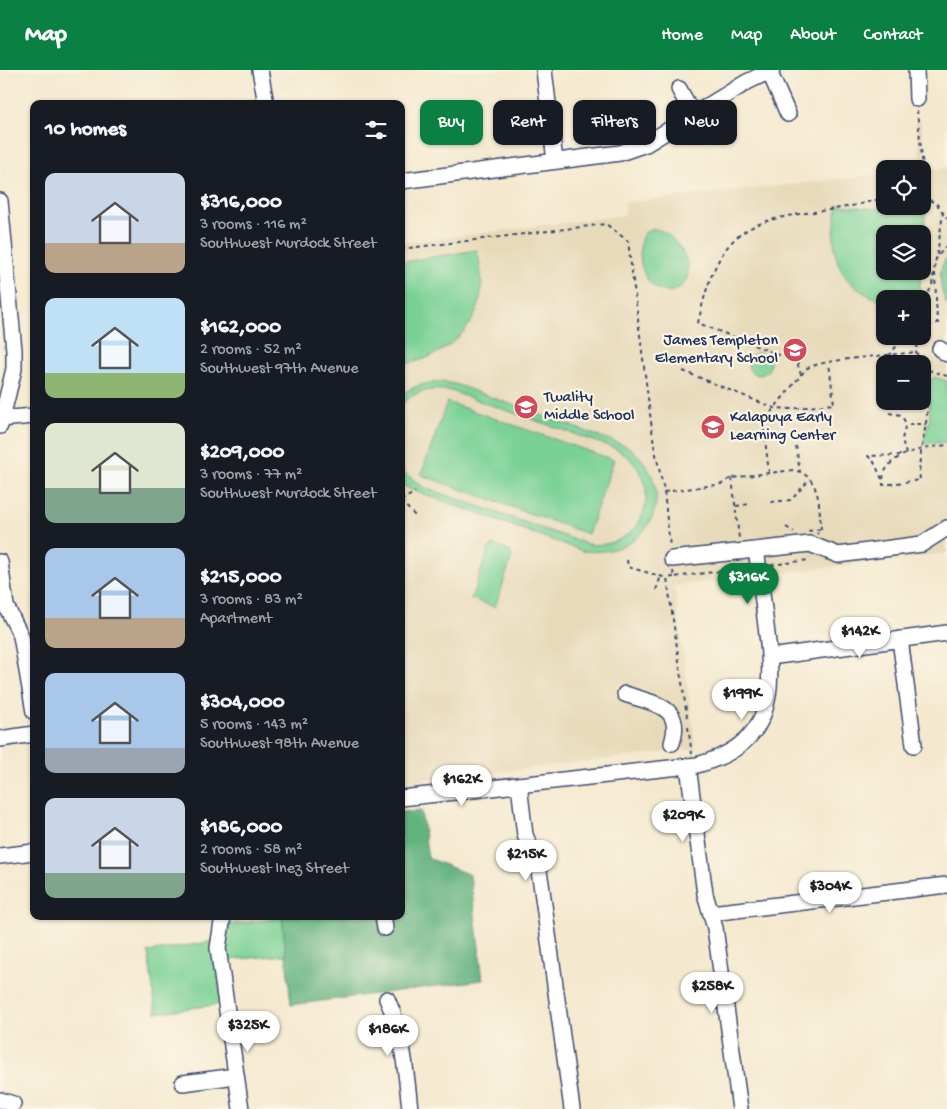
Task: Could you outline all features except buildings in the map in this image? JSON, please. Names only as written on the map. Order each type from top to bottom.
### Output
[{"type":"street","points":[[260,70],[265,100]]},
{"type":"street","points":[[544,70],[555,161]]},
{"type":"street","points":[[718,100],[770,70],[788,114]]},
{"type":"street","points":[[916,70],[917,98]]},
{"type":"street","points":[[679,89],[685,100]]},
{"type":"street","points":[[405,180],[632,149],[646,144],[666,131]]},
{"type":"street","points":[[0,201],[14,350],[14,369],[1,421],[30,417]]},
{"type":"street","points":[[672,559],[812,545],[838,555],[848,554],[922,544],[947,528]]},
{"type":"street","points":[[405,798],[691,766],[723,758],[734,751],[750,736],[760,721],[769,697],[770,656],[757,567],[749,551]]},
{"type":"street","points":[[0,562],[6,606],[21,636],[30,687]]},
{"type":"street","points":[[770,656],[947,633]]},
{"type":"street","points":[[900,638],[914,745]]},
{"type":"street","points":[[625,694],[667,709],[673,715],[676,723],[672,743]]},
{"type":"street","points":[[0,739],[30,735]]},
{"type":"street","points":[[691,766],[705,894],[726,1004],[740,1109]]},
{"type":"street","points":[[519,785],[525,835],[538,866],[541,883],[572,1109]]},
{"type":"street","points":[[0,856],[30,852]]},
{"type":"street","points":[[710,913],[947,885]]},
{"type":"street","points":[[222,920],[218,948],[241,1109]]},
{"type":"street","points":[[386,999],[394,1014],[401,1043],[410,1109]]},
{"type":"street","points":[[183,1083],[236,1076]]},
{"type":"path","points":[[917,98],[923,160]]},
{"type":"path","points":[[801,375],[797,362],[698,323],[714,270],[730,245],[751,228],[777,218],[841,208],[876,200]]},
{"type":"path","points":[[931,200],[947,218]]},
{"type":"path","points":[[930,290],[943,213]]},
{"type":"path","points":[[405,249],[606,224],[628,241],[654,446],[664,492],[674,577]]},
{"type":"path","points":[[936,258],[947,245]]},
{"type":"path","points":[[935,267],[937,323]]},
{"type":"path","points":[[931,327],[940,322]]},
{"type":"path","points":[[917,345],[918,355]]},
{"type":"path","points":[[896,355],[916,352]]},
{"type":"path","points":[[770,474],[763,422],[801,375],[810,366],[876,358]]},
{"type":"path","points":[[683,371],[774,408],[790,410],[834,404],[829,363]]},
{"type":"path","points":[[931,371],[947,376]]},
{"type":"path","points":[[907,454],[888,457],[868,456],[874,462],[883,485],[920,480],[920,448],[926,424],[927,410]]},
{"type":"path","points":[[889,413],[901,415],[907,425]]},
{"type":"path","points":[[907,425],[926,424]]},
{"type":"path","points":[[907,425],[902,435],[907,454]]},
{"type":"path","points":[[883,482],[884,474],[892,463],[907,454],[920,448],[947,445]]},
{"type":"path","points":[[796,446],[800,472]]},
{"type":"path","points":[[627,560],[628,566],[667,578],[809,560],[812,545],[821,529],[817,490],[810,478],[800,472],[732,478],[722,484],[664,492]]},
{"type":"path","points":[[732,478],[736,506],[749,551],[757,567]]},
{"type":"path","points":[[771,502],[791,500],[810,478]]},
{"type":"path","points":[[405,498],[415,492]]},
{"type":"path","points":[[736,506],[750,504]]},
{"type":"path","points":[[405,506],[416,518]]},
{"type":"path","points":[[786,527],[794,532],[821,529]]},
{"type":"path","points":[[656,590],[661,576]]},
{"type":"path","points":[[667,578],[691,766]]},
{"type":"shaded area","points":[[921,121],[926,160],[921,160],[916,122]]},
{"type":"shaded area","points":[[947,168],[947,553],[674,586],[696,749],[405,783],[405,242],[625,215],[624,203],[876,175],[876,215],[931,215],[931,170]]},
{"type":"green space","points":[[838,205],[876,209],[876,215],[925,215],[924,225],[876,225],[876,280],[920,280],[920,290],[876,290],[876,298],[855,287],[845,277],[835,252],[835,222]]},
{"type":"green space","points":[[658,229],[672,238],[680,248],[687,263],[688,275],[683,284],[676,290],[666,291],[656,288],[647,279],[641,263],[640,248],[644,233]]},
{"type":"green space","points":[[477,250],[480,262],[481,294],[476,312],[461,335],[439,352],[427,358],[405,363],[405,261]]},
{"type":"green space","points":[[947,258],[947,305],[941,287],[941,274]]},
{"type":"green space","points":[[759,353],[769,360],[770,364],[763,374],[759,375],[749,368],[748,364],[755,354]]},
{"type":"green space","points":[[934,377],[947,381],[947,442],[925,444],[924,439],[931,410],[931,380]]},
{"type":"green space","points":[[429,383],[455,384],[629,447],[645,464],[654,483],[656,501],[652,518],[642,533],[626,544],[607,551],[583,551],[409,489],[405,486],[405,473],[423,487],[587,544],[608,543],[625,536],[637,524],[644,509],[646,492],[642,476],[631,460],[614,448],[451,391],[424,391],[412,396],[405,402],[405,393]]},
{"type":"green space","points":[[447,402],[614,460],[588,534],[421,475]]},
{"type":"green space","points":[[494,545],[510,551],[512,557],[495,607],[471,599],[489,548]]},
{"type":"green space","points":[[421,811],[428,858],[470,875],[483,980],[291,1005],[282,920],[405,920],[405,812]]},
{"type":"green space","points":[[282,920],[286,955],[228,960],[226,944],[229,925]]},
{"type":"green space","points":[[214,941],[221,1004],[156,1013],[148,952]]},
{"type":"place","name":"James Templeton Elementary School","points":[[795,350]]},
{"type":"place","name":"Twality Middle School","points":[[526,407]]},
{"type":"place","name":"Kalapuya Early Learning Center","points":[[713,427]]}]
